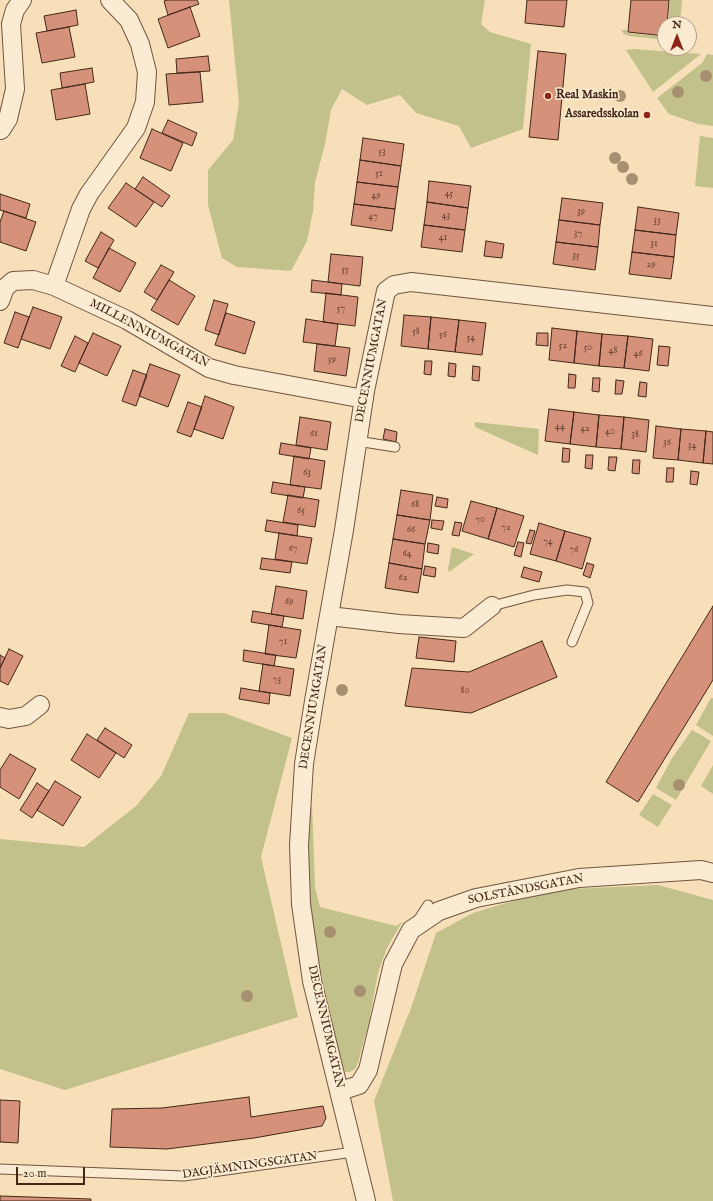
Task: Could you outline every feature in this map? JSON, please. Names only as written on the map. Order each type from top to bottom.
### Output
[{"type":"street","points":[[1,130],[8,119],[14,97],[16,81],[11,24],[15,10],[22,0]]},
{"type":"street","points":[[54,286],[81,209],[136,128],[146,102],[147,72],[140,44],[129,20],[110,0]]},
{"type":"street","name":"MILLENNIUMGATAN","points":[[0,301],[5,288],[13,281],[23,279],[54,286],[127,320],[209,368],[234,375],[364,399]]},
{"type":"street","name":"DECENNIUMGATAN","points":[[353,1152],[340,1091],[312,981],[301,904],[299,845],[304,764],[344,530],[364,399],[384,298],[390,287],[402,283],[419,283],[713,316]]},
{"type":"street","points":[[329,616],[399,624],[464,628],[492,606]]},
{"type":"street","points":[[0,717],[9,719],[26,716],[40,705]]},
{"type":"street","name":"SOLSTÅNDSGATAN","points":[[340,1091],[359,1085],[368,1070],[393,964],[411,930],[439,911],[476,898],[579,878],[701,870],[713,873]]},
{"type":"street","points":[[353,1152],[366,1201]]},
{"type":"lane","points":[[357,441],[395,447]]},
{"type":"lane","points":[[492,606],[534,595],[567,590],[585,592],[588,603],[572,642]]},
{"type":"lane","points":[[411,930],[428,905]]},
{"type":"lane","name":"DAGJÄMNINGSGATAN","points":[[0,1169],[184,1176],[353,1152]]},
{"type":"shaded area","points":[[229,0],[485,0],[481,24],[490,32],[531,44],[523,129],[471,148],[459,126],[416,113],[400,95],[367,105],[342,89],[331,110],[325,144],[315,182],[313,211],[307,241],[291,271],[237,267],[222,258],[208,205],[208,170],[233,140],[239,103]]},
{"type":"shaded area","points":[[670,0],[682,0],[681,16],[669,16]]},
{"type":"shaded area","points":[[621,30],[627,30],[627,33],[657,36],[657,39],[629,36],[624,34]]},
{"type":"shaded area","points":[[626,50],[657,51],[657,56],[697,56],[697,54],[701,54],[653,92]]},
{"type":"shaded area","points":[[707,54],[713,55],[713,126],[698,124],[669,114],[657,98],[702,63]]},
{"type":"shaded area","points":[[700,136],[713,138],[713,188],[695,186]]},
{"type":"shaded area","points":[[475,422],[539,429],[538,455],[475,427]]},
{"type":"shaded area","points":[[452,547],[474,554],[449,572],[448,569]]},
{"type":"shaded area","points":[[711,698],[713,698],[713,736],[696,725]]},
{"type":"shaded area","points":[[189,713],[224,713],[292,738],[261,857],[298,1017],[65,1090],[0,1069],[0,839],[84,847],[136,806],[161,776]]},
{"type":"shaded area","points":[[692,730],[711,741],[676,800],[656,788],[672,758]]},
{"type":"shaded area","points":[[713,765],[713,794],[701,786]]},
{"type":"shaded area","points":[[653,794],[672,805],[658,827],[639,815]]},
{"type":"shaded area","points":[[312,803],[315,887],[320,907],[396,926],[402,922],[387,948],[378,973],[369,1022],[358,1063],[355,1069],[350,1072],[343,1072],[323,992],[311,923],[308,830]]},
{"type":"shaded area","points":[[658,885],[713,900],[713,1201],[393,1201],[374,1101],[411,1008],[436,933],[473,913],[549,890]]},
{"type":"building","points":[[197,0],[199,4],[168,15],[164,1]]},
{"type":"building","points":[[527,0],[567,0],[564,27],[525,23]]},
{"type":"building","points":[[631,0],[669,0],[668,16],[657,16],[657,35],[628,32]]},
{"type":"building","points":[[190,7],[200,36],[168,48],[158,19]]},
{"type":"building","points":[[76,10],[78,25],[47,31],[44,16]]},
{"type":"building","points":[[69,27],[75,57],[42,63],[36,33]]},
{"type":"building","name":"Real Maskin","points":[[538,51],[566,54],[558,140],[529,137]]},
{"type":"building","points":[[208,56],[210,71],[177,73],[176,59]]},
{"type":"building","points":[[92,68],[94,82],[62,88],[60,73]]},
{"type":"building","points":[[200,72],[203,102],[169,105],[166,74]]},
{"type":"building","points":[[85,84],[90,114],[56,120],[51,90]]},
{"type":"building","points":[[168,120],[197,133],[192,146],[162,133]]},
{"type":"building","points":[[152,129],[183,143],[171,171],[140,158]]},
{"type":"building","points":[[363,138],[404,144],[401,166],[360,160]]},
{"type":"building","points":[[360,160],[401,166],[398,187],[357,182]]},
{"type":"building","points":[[143,177],[170,196],[162,207],[135,189]]},
{"type":"building","points":[[429,181],[471,186],[468,208],[427,202]]},
{"type":"building","points":[[357,182],[398,187],[395,209],[354,204]]},
{"type":"building","points":[[126,183],[154,202],[136,227],[108,208]]},
{"type":"building","points":[[0,194],[30,204],[26,218],[0,210]]},
{"type":"building","points":[[562,198],[603,203],[600,225],[559,220]]},
{"type":"building","points":[[427,202],[468,208],[465,230],[424,225]]},
{"type":"building","points":[[354,204],[395,209],[392,231],[351,225]]},
{"type":"building","points":[[638,207],[679,213],[676,235],[635,230]]},
{"type":"building","points":[[4,211],[36,222],[26,251],[0,242],[0,222]]},
{"type":"building","points":[[559,220],[600,225],[598,247],[556,242]]},
{"type":"building","points":[[424,225],[465,230],[462,252],[421,247]]},
{"type":"building","points":[[635,230],[676,235],[674,257],[632,252]]},
{"type":"building","points":[[101,232],[114,240],[98,268],[85,261]]},
{"type":"building","points":[[486,241],[504,244],[502,258],[484,256]]},
{"type":"building","points":[[556,242],[598,247],[595,270],[553,264]]},
{"type":"building","points":[[109,248],[136,263],[120,292],[93,278]]},
{"type":"building","points":[[632,252],[674,257],[671,279],[629,274]]},
{"type":"building","points":[[331,254],[363,257],[360,286],[328,282]]},
{"type":"building","points":[[161,265],[174,272],[157,300],[144,292]]},
{"type":"building","points":[[169,280],[195,296],[178,325],[151,310]]},
{"type":"building","points":[[312,280],[342,284],[341,295],[311,292]]},
{"type":"building","points":[[326,293],[358,297],[355,326],[323,322]]},
{"type":"building","points":[[214,300],[228,304],[219,335],[205,330]]},
{"type":"building","points":[[33,307],[62,317],[50,349],[21,339]]},
{"type":"building","points":[[15,312],[29,317],[18,348],[4,343]]},
{"type":"building","points":[[226,313],[255,322],[245,354],[215,345]]},
{"type":"building","points":[[404,315],[431,317],[428,349],[401,346]]},
{"type":"building","points":[[431,317],[459,320],[455,352],[428,349]]},
{"type":"building","points":[[306,319],[338,324],[335,346],[303,342]]},
{"type":"building","points":[[459,320],[486,323],[482,355],[455,352]]},
{"type":"building","points":[[552,328],[577,331],[574,363],[549,360]]},
{"type":"building","points":[[577,331],[602,334],[599,366],[574,363]]},
{"type":"building","points":[[93,333],[121,346],[107,376],[79,363]]},
{"type":"building","points":[[537,333],[548,333],[548,346],[536,345]]},
{"type":"building","points":[[602,334],[628,336],[624,368],[599,366]]},
{"type":"building","points":[[75,336],[88,343],[75,372],[61,366]]},
{"type":"building","points":[[628,336],[653,339],[649,371],[624,368]]},
{"type":"building","points":[[317,344],[350,348],[346,376],[314,371]]},
{"type":"building","points":[[659,346],[670,347],[668,366],[657,365]]},
{"type":"building","points":[[425,361],[432,361],[431,375],[424,374]]},
{"type":"building","points":[[449,363],[456,364],[455,377],[448,376]]},
{"type":"building","points":[[150,364],[180,375],[168,407],[139,396]]},
{"type":"building","points":[[473,366],[480,367],[479,381],[472,380]]},
{"type":"building","points":[[133,370],[147,375],[136,406],[122,401]]},
{"type":"building","points":[[569,374],[576,375],[575,388],[568,388]]},
{"type":"building","points":[[593,378],[600,378],[599,392],[592,391]]},
{"type":"building","points":[[616,380],[624,381],[622,394],[615,394]]},
{"type":"building","points":[[640,382],[647,383],[646,397],[638,396]]},
{"type":"building","points":[[205,396],[234,407],[223,439],[194,429]]},
{"type":"building","points":[[188,402],[202,407],[191,437],[177,432]]},
{"type":"building","points":[[549,409],[574,412],[570,444],[545,441]]},
{"type":"building","points":[[574,412],[599,415],[596,447],[570,444]]},
{"type":"building","points":[[599,415],[624,417],[621,449],[596,447]]},
{"type":"building","points":[[300,417],[331,422],[327,450],[296,445]]},
{"type":"building","points":[[624,417],[649,420],[646,452],[621,449]]},
{"type":"building","points":[[656,426],[681,429],[678,460],[653,458]]},
{"type":"building","points":[[385,429],[397,432],[396,442],[383,439]]},
{"type":"building","points":[[681,429],[706,431],[703,463],[678,460]]},
{"type":"building","points":[[706,431],[713,432],[713,464],[703,463]]},
{"type":"building","points":[[281,443],[311,448],[309,459],[279,454]]},
{"type":"building","points":[[563,448],[570,449],[569,462],[562,462]]},
{"type":"building","points":[[586,455],[593,455],[592,469],[585,468]]},
{"type":"building","points":[[294,456],[325,461],[321,489],[290,485]]},
{"type":"building","points":[[609,457],[617,457],[615,471],[608,470]]},
{"type":"building","points":[[633,460],[640,460],[639,474],[632,473]]},
{"type":"building","points":[[667,468],[674,468],[673,482],[666,482]]},
{"type":"building","points":[[691,471],[699,472],[697,485],[690,484]]},
{"type":"building","points":[[273,482],[305,487],[303,498],[271,493]]},
{"type":"building","points":[[401,490],[433,495],[430,520],[397,515]]},
{"type":"building","points":[[288,495],[319,500],[315,527],[283,522]]},
{"type":"building","points":[[437,497],[448,499],[447,508],[435,506]]},
{"type":"building","points":[[471,501],[497,508],[488,539],[462,531]]},
{"type":"building","points":[[497,508],[524,516],[514,547],[488,539]]},
{"type":"building","points":[[397,515],[430,520],[425,544],[393,539]]},
{"type":"building","points":[[267,520],[298,525],[297,536],[265,531]]},
{"type":"building","points":[[432,520],[444,521],[442,530],[431,528]]},
{"type":"building","points":[[455,522],[462,523],[459,536],[452,535]]},
{"type":"building","points":[[539,523],[565,531],[556,561],[530,554]]},
{"type":"building","points":[[530,530],[535,531],[531,544],[526,543]]},
{"type":"building","points":[[565,531],[591,538],[582,569],[556,561]]},
{"type":"building","points":[[279,533],[312,538],[307,564],[275,559]]},
{"type":"building","points":[[393,539],[425,544],[422,569],[389,563]]},
{"type":"building","points":[[518,542],[524,543],[521,557],[514,555]]},
{"type":"building","points":[[428,543],[439,545],[438,554],[427,552]]},
{"type":"building","points":[[262,558],[292,562],[290,573],[260,569]]},
{"type":"building","points":[[389,563],[422,569],[418,593],[385,588]]},
{"type":"building","points":[[587,563],[594,565],[590,578],[583,575]]},
{"type":"building","points":[[425,566],[436,568],[435,577],[423,575]]},
{"type":"building","points":[[524,567],[542,572],[539,582],[521,577]]},
{"type":"building","points":[[276,586],[307,591],[303,619],[271,614]]},
{"type":"building","points":[[713,606],[713,680],[638,802],[606,782]]},
{"type":"building","points":[[253,611],[284,616],[282,627],[251,622]]},
{"type":"building","points":[[269,625],[301,630],[296,658],[265,654]]},
{"type":"building","points":[[419,637],[456,641],[454,662],[416,658]]},
{"type":"building","points":[[542,641],[557,677],[471,713],[405,706],[412,668],[469,672]]},
{"type":"building","points":[[9,649],[23,656],[8,685],[0,681],[0,668]]},
{"type":"building","points":[[244,650],[276,655],[274,666],[243,661]]},
{"type":"building","points":[[0,655],[5,658],[0,668]]},
{"type":"building","points":[[263,664],[294,669],[290,696],[259,691]]},
{"type":"building","points":[[241,688],[270,693],[269,704],[239,699]]},
{"type":"building","points":[[105,728],[132,745],[124,758],[97,740]]},
{"type":"building","points":[[87,734],[116,753],[99,778],[71,760]]},
{"type":"building","points":[[10,754],[36,769],[19,799],[0,787],[0,770]]},
{"type":"building","points":[[55,781],[81,797],[63,826],[37,810]]},
{"type":"building","points":[[37,783],[49,791],[32,818],[20,810]]},
{"type":"building","points":[[249,1097],[251,1117],[323,1106],[326,1118],[322,1126],[254,1138],[167,1149],[110,1147],[112,1109],[162,1108]]},
{"type":"building","points":[[0,1100],[20,1101],[18,1143],[0,1142]]},
{"type":"building","points":[[0,1196],[91,1199],[91,1201],[0,1201]]},
{"type":"place","name":"Real Maskin","points":[[548,96]]},
{"type":"place","name":"Assaredsskolan","points":[[647,115]]}]
